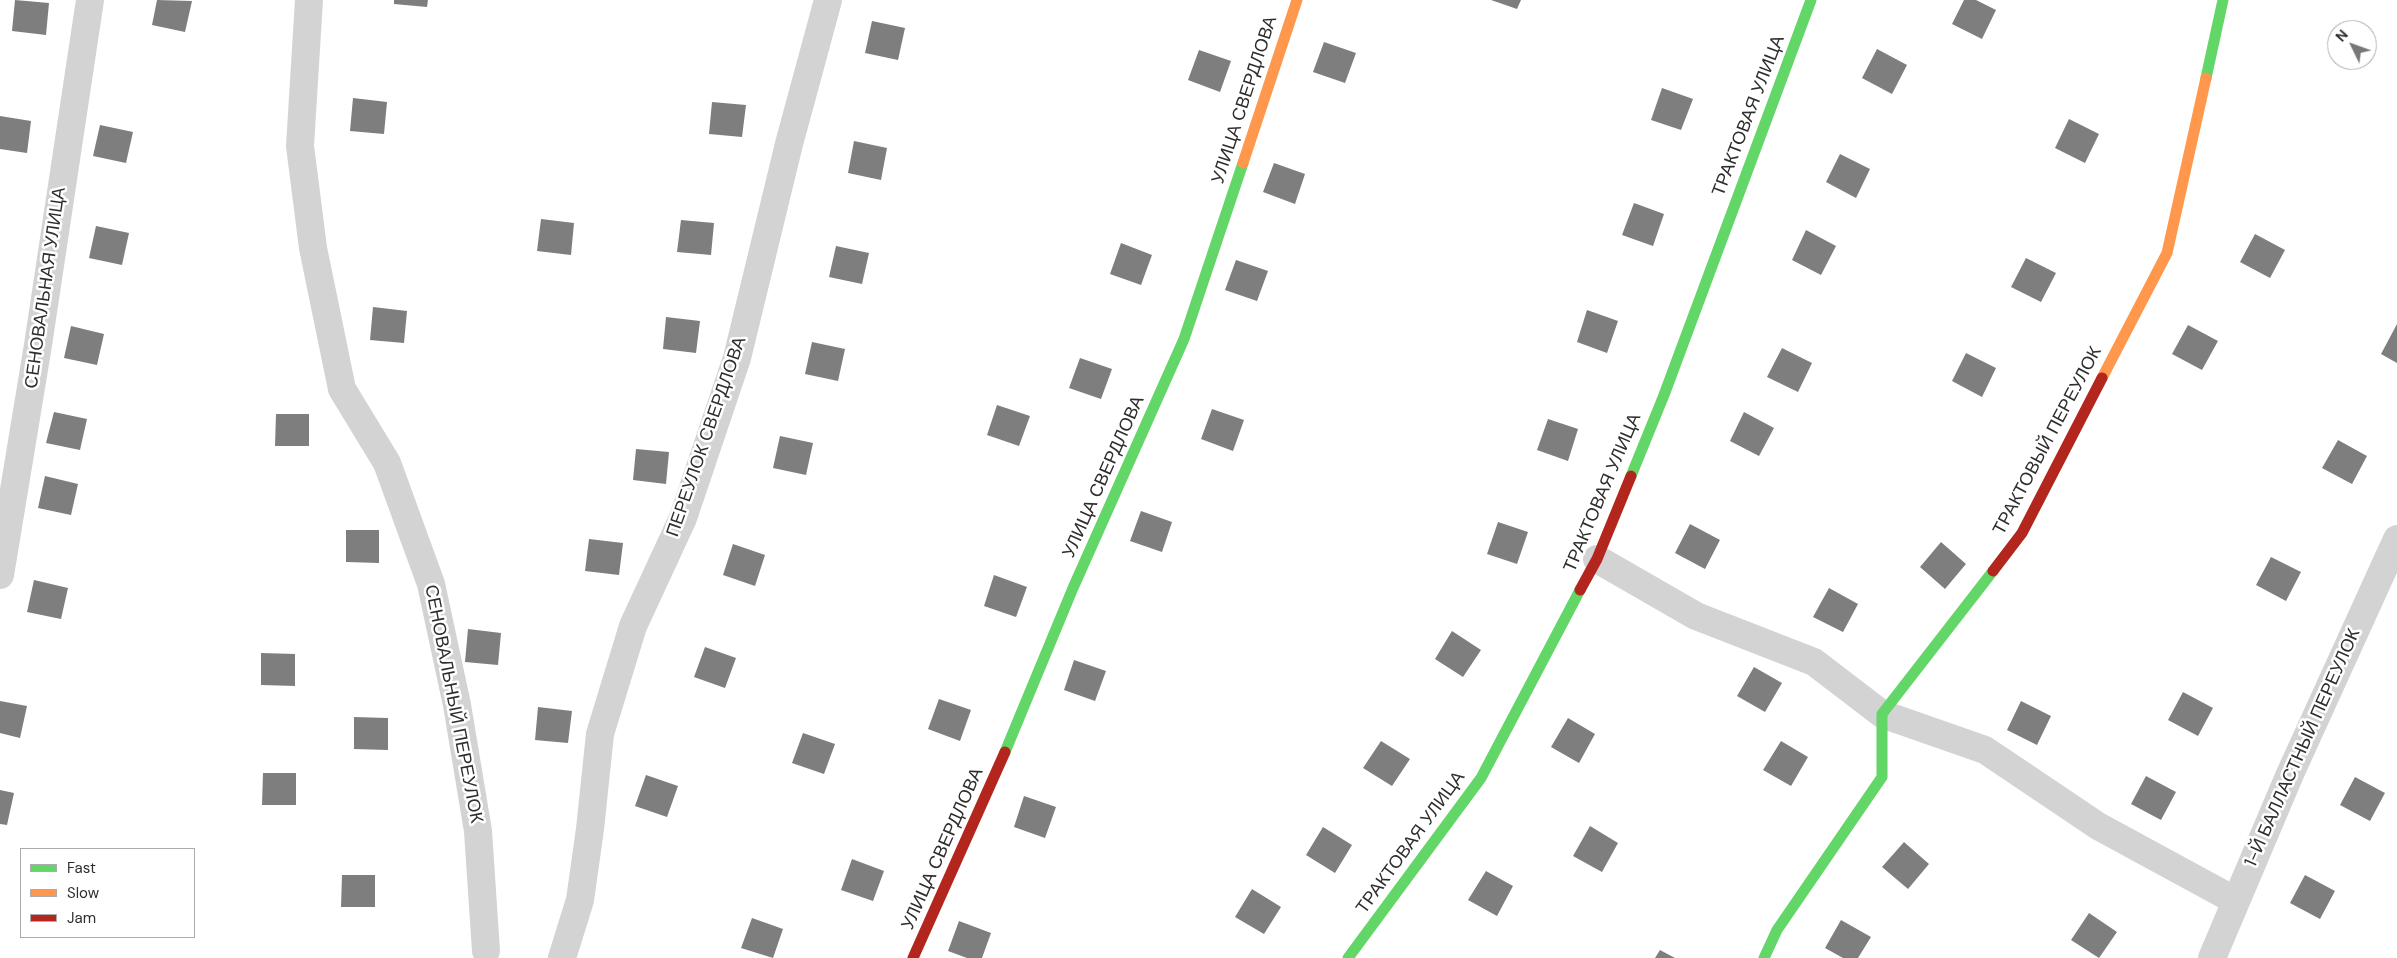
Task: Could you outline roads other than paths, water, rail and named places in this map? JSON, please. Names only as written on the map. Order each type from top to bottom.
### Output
[{"type":"street","name":"СЕНОВАЛЬНАЯ УЛИЦА","points":[[0,575],[38,345],[90,0]]},
{"type":"street","name":"СЕНОВАЛЬНЫЙ ПЕРЕУЛОК","points":[[309,0],[300,146],[313,248],[342,389],[387,464],[431,584],[457,705],[478,831],[486,951]]},
{"type":"street","name":"ПЕРЕУЛОК СВЕРДЛОВА","points":[[562,958],[580,900],[600,734],[633,626],[683,518],[737,358],[788,144],[828,0]]},
{"type":"street","name":"УЛИЦА СВЕРДЛОВА","points":[[913,958],[979,814],[1073,588],[1184,339],[1297,0]]},
{"type":"street","name":"ТРАКТОВАЯ УЛИЦА","points":[[1348,958],[1480,778],[1597,559],[1664,395],[1811,0]]},
{"type":"street","name":"ТРАКТОВЫЙ ПЕРЕУЛОК","points":[[1882,714],[2022,533],[2167,253],[2223,0]]},
{"type":"street","name":"1-Й БАЛЛАСТНЫЙ ПЕРЕУЛОК","points":[[2212,958],[2302,747],[2397,539]]},
{"type":"street","points":[[1597,559],[1696,616],[1814,662],[1882,714],[1985,750],[2098,826],[2236,901]]},
{"type":"street","points":[[1764,958],[1777,930],[1882,777],[1882,714]]}]
